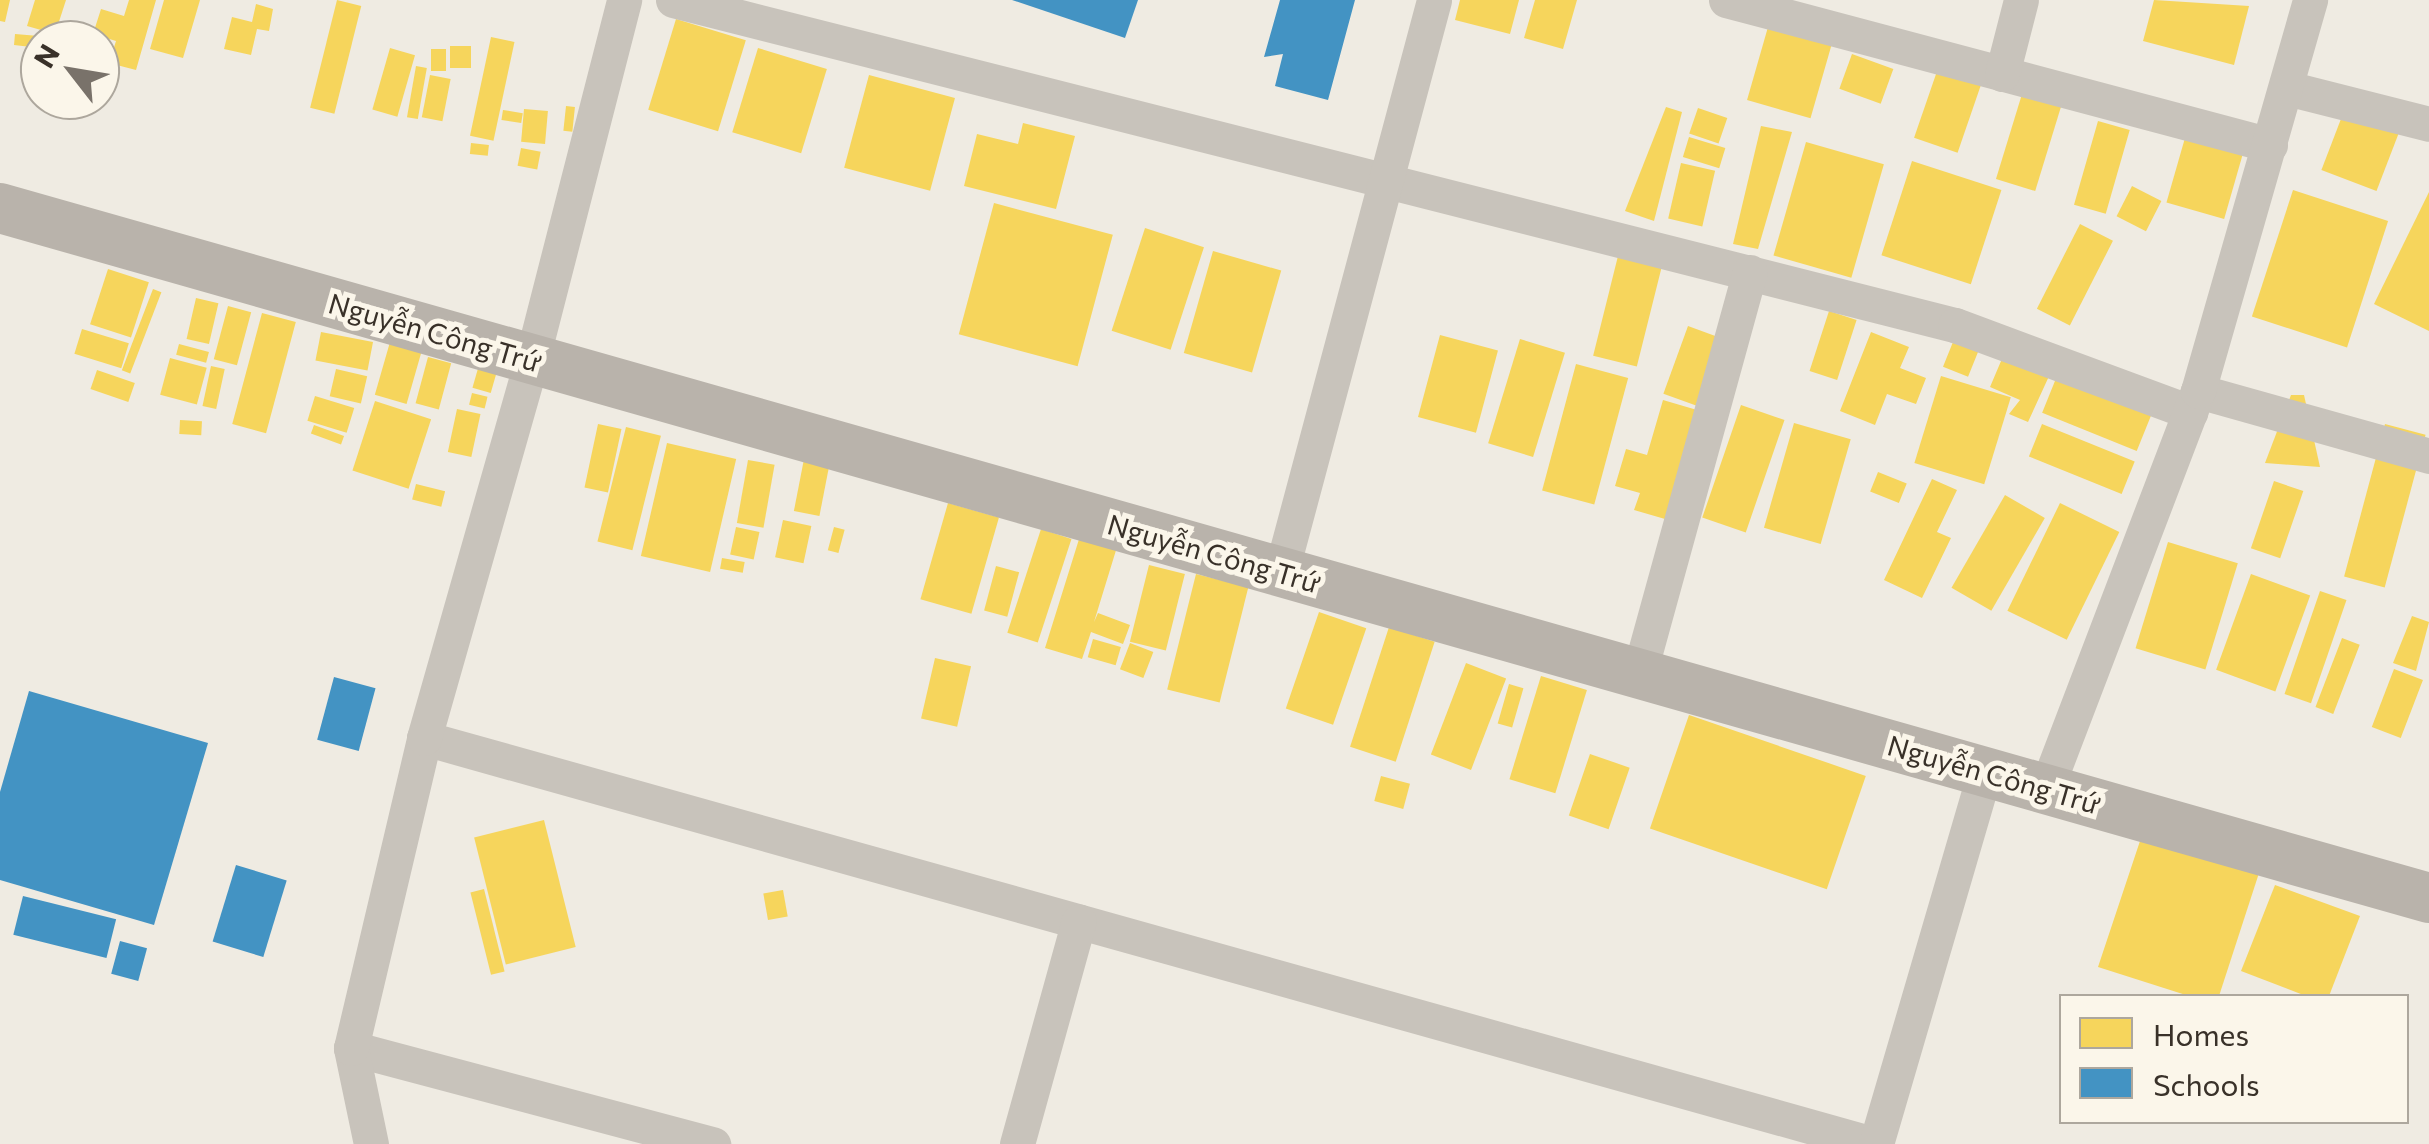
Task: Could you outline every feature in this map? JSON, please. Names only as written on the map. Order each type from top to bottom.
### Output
[{"type":"main road","name":"Nguyễn Công Trứ","points":[[0,208],[2429,898]]},
{"type":"street","points":[[371,1144],[351,1048],[424,738],[532,359],[624,0]]},
{"type":"street","points":[[673,0],[1385,176],[1955,325],[2194,402],[2429,456]]},
{"type":"street","points":[[1281,572],[1434,0]]},
{"type":"street","points":[[2002,74],[2021,0]]},
{"type":"street","points":[[2046,789],[2194,402],[2310,0]]},
{"type":"street","points":[[1733,1],[2270,145]]},
{"type":"street","points":[[2287,88],[2429,124]]},
{"type":"street","points":[[1639,674],[1750,272]]},
{"type":"street","points":[[424,738],[1875,1144],[1985,772]]},
{"type":"street","points":[[1017,1144],[1079,921]]},
{"type":"street","points":[[351,1048],[704,1143]]},
{"type":"building: Homes","points":[[0,0],[10,0],[5,22],[0,21]]},
{"type":"building: Homes","points":[[35,0],[66,0],[60,20],[29,20]]},
{"type":"building: Homes","points":[[129,0],[156,0],[136,70],[120,66],[120,20],[97,20],[101,9],[124,16]]},
{"type":"building: Homes","points":[[164,0],[200,0],[183,58],[150,49]]},
{"type":"building: Homes","points":[[337,0],[361,6],[334,114],[310,108]]},
{"type":"building: Homes","points":[[1460,0],[1519,0],[1510,34],[1455,20]]},
{"type":"building: Homes","points":[[1535,0],[1577,0],[1563,49],[1524,38]]},
{"type":"building: Homes","points":[[2154,0],[2249,6],[2234,65],[2143,41]]},
{"type":"building: Homes","points":[[256,4],[273,9],[269,31],[257,29],[251,55],[224,49],[232,17],[252,22]]},
{"type":"building: Homes","points":[[676,19],[746,40],[718,131],[648,110]]},
{"type":"building: Homes","points":[[1768,27],[1831,45],[1810,118],[1747,100]]},
{"type":"building: Homes","points":[[491,37],[514,42],[493,141],[470,136]]},
{"type":"building: Homes","points":[[450,46],[471,46],[471,68],[450,68]]},
{"type":"building: Homes","points":[[390,48],[415,55],[397,117],[372,110]]},
{"type":"building: Homes","points":[[758,48],[827,69],[801,153],[732,132]]},
{"type":"building: Homes","points":[[1945,48],[1988,63],[1958,153],[1914,138]]},
{"type":"building: Homes","points":[[431,49],[446,49],[446,71],[431,71]]},
{"type":"building: Homes","points":[[1852,54],[1893,69],[1881,104],[1839,89]]},
{"type":"building: Homes","points":[[416,66],[427,68],[418,119],[407,117]]},
{"type":"building: Homes","points":[[430,75],[451,79],[442,121],[422,117]]},
{"type":"building: Homes","points":[[869,75],[955,98],[930,191],[844,168]]},
{"type":"building: Homes","points":[[2022,94],[2061,106],[2035,191],[1996,179]]},
{"type":"building: Homes","points":[[2349,98],[2404,119],[2376,191],[2321,170]]},
{"type":"building: Homes","points":[[566,106],[575,107],[572,132],[563,131]]},
{"type":"building: Homes","points":[[1666,107],[1682,112],[1654,221],[1625,211]]},
{"type":"building: Homes","points":[[1698,108],[1727,118],[1719,144],[1689,134]]},
{"type":"building: Homes","points":[[524,109],[548,111],[545,144],[521,142]]},
{"type":"building: Homes","points":[[503,110],[523,113],[521,123],[501,120]]},
{"type":"building: Homes","points":[[2191,117],[2249,134],[2224,219],[2166,203]]},
{"type":"building: Homes","points":[[2098,121],[2130,130],[2106,214],[2074,205]]},
{"type":"building: Homes","points":[[1023,123],[1075,136],[1056,209],[964,186],[977,134],[1018,144]]},
{"type":"building: Homes","points":[[1761,126],[1792,132],[1758,249],[1733,244]]},
{"type":"building: Homes","points":[[1689,137],[1725,148],[1719,168],[1683,157]]},
{"type":"building: Homes","points":[[1806,142],[1884,164],[1851,278],[1773,255]]},
{"type":"building: Homes","points":[[471,143],[489,145],[488,156],[470,154]]},
{"type":"building: Homes","points":[[521,148],[541,152],[537,169],[518,166]]},
{"type":"building: Homes","points":[[1912,161],[2001,190],[1971,284],[1881,255]]},
{"type":"building: Homes","points":[[1681,163],[1715,171],[1702,226],[1668,219]]},
{"type":"building: Homes","points":[[2132,186],[2161,201],[2146,231],[2117,216]]},
{"type":"building: Homes","points":[[2293,190],[2388,221],[2347,347],[2252,316]]},
{"type":"building: Homes","points":[[2429,192],[2429,331],[2374,304]]},
{"type":"building: Homes","points":[[994,203],[1113,235],[1078,366],[959,334]]},
{"type":"building: Homes","points":[[2080,224],[2113,241],[2070,325],[2037,309]]},
{"type":"building: Homes","points":[[1145,228],[1204,247],[1171,350],[1112,331]]},
{"type":"building: Homes","points":[[1620,248],[1664,259],[1637,367],[1593,356]]},
{"type":"building: Homes","points":[[1213,251],[1281,271],[1252,372],[1184,353]]},
{"type":"building: Homes","points":[[108,269],[149,282],[131,337],[90,324]]},
{"type":"building: Homes","points":[[153,289],[161,292],[130,373],[122,370]]},
{"type":"building: Homes","points":[[196,298],[218,303],[209,344],[187,339]]},
{"type":"building: Homes","points":[[228,306],[251,312],[237,365],[214,359]]},
{"type":"building: Homes","points":[[1829,311],[1857,320],[1837,380],[1810,371]]},
{"type":"building: Homes","points":[[262,313],[296,322],[266,433],[232,424]]},
{"type":"building: Homes","points":[[1688,326],[1723,339],[1698,406],[1663,394]]},
{"type":"building: Homes","points":[[82,329],[129,343],[121,368],[74,354]]},
{"type":"building: Homes","points":[[321,332],[373,342],[367,371],[315,360]]},
{"type":"building: Homes","points":[[1871,332],[1909,347],[1900,368],[1926,378],[1916,404],[1887,394],[1875,425],[1840,411]]},
{"type":"building: Homes","points":[[1440,335],[1498,351],[1476,433],[1418,417]]},
{"type":"building: Homes","points":[[1955,337],[1980,347],[1968,377],[1943,367]]},
{"type":"building: Homes","points":[[1520,339],[1565,353],[1533,457],[1488,443]]},
{"type":"building: Homes","points":[[390,342],[422,351],[407,404],[375,395]]},
{"type":"building: Homes","points":[[179,344],[209,352],[206,363],[176,355]]},
{"type":"building: Homes","points":[[2004,354],[2050,374],[2028,422],[2009,414],[2020,400],[1990,387]]},
{"type":"building: Homes","points":[[428,357],[451,363],[439,410],[416,403]]},
{"type":"building: Homes","points":[[170,358],[207,368],[197,405],[160,395]]},
{"type":"building: Homes","points":[[481,358],[499,363],[491,393],[472,388]]},
{"type":"building: Homes","points":[[1576,364],[1628,378],[1594,505],[1542,491]]},
{"type":"building: Homes","points":[[211,366],[225,369],[216,409],[202,406]]},
{"type":"building: Homes","points":[[336,369],[367,376],[361,403],[330,396]]},
{"type":"building: Homes","points":[[97,370],[135,383],[128,402],[90,389]]},
{"type":"building: Homes","points":[[2059,371],[2154,409],[2137,451],[2042,413]]},
{"type":"building: Homes","points":[[1941,376],[2011,397],[1984,484],[1914,463]]},
{"type":"building: Homes","points":[[472,393],[488,397],[485,409],[469,405]]},
{"type":"building: Homes","points":[[2291,395],[2304,395],[2320,467],[2265,463]]},
{"type":"building: Homes","points":[[315,396],[354,408],[347,433],[307,421]]},
{"type":"building: Homes","points":[[1663,400],[1697,410],[1665,519],[1634,510],[1640,493],[1615,486],[1626,449],[1647,455]]},
{"type":"building: Homes","points":[[375,401],[431,419],[409,489],[352,470]]},
{"type":"building: Homes","points":[[1741,405],[1784,420],[1746,532],[1702,518]]},
{"type":"building: Homes","points":[[457,409],[480,414],[471,457],[448,452]]},
{"type":"building: Homes","points":[[180,420],[202,421],[201,435],[179,434]]},
{"type":"building: Homes","points":[[1794,423],[1851,439],[1821,544],[1764,528]]},
{"type":"building: Homes","points":[[598,424],[621,429],[608,493],[584,488]]},
{"type":"building: Homes","points":[[2042,424],[2135,461],[2122,494],[2029,456]]},
{"type":"building: Homes","points":[[2385,424],[2426,435],[2385,587],[2344,577]]},
{"type":"building: Homes","points":[[314,425],[344,436],[341,444],[311,433]]},
{"type":"building: Homes","points":[[626,427],[661,436],[632,550],[597,541]]},
{"type":"building: Homes","points":[[667,443],[736,459],[710,572],[641,556]]},
{"type":"building: Homes","points":[[804,459],[830,464],[819,516],[794,511]]},
{"type":"building: Homes","points":[[748,460],[775,465],[763,528],[737,523]]},
{"type":"building: Homes","points":[[1878,472],[1907,484],[1899,503],[1870,491]]},
{"type":"building: Homes","points":[[1932,479],[1957,490],[1937,532],[1951,538],[1922,598],[1884,580]]},
{"type":"building: Homes","points":[[2274,481],[2303,491],[2280,558],[2251,548]]},
{"type":"building: Homes","points":[[416,484],[445,491],[441,507],[412,500]]},
{"type":"building: Homes","points":[[2005,495],[2045,518],[1991,611],[1952,588]]},
{"type":"building: Homes","points":[[948,503],[999,518],[971,614],[920,599]]},
{"type":"building: Homes","points":[[2060,503],[2119,532],[2067,640],[2007,611]]},
{"type":"building: Homes","points":[[783,520],[811,526],[803,563],[775,557]]},
{"type":"building: Homes","points":[[736,527],[759,532],[754,559],[730,554]]},
{"type":"building: Homes","points":[[834,527],[845,530],[838,553],[828,550]]},
{"type":"building: Homes","points":[[1041,529],[1071,539],[1038,643],[1007,633]]},
{"type":"building: Homes","points":[[1080,536],[1117,547],[1094,622],[1098,613],[1130,625],[1123,644],[1091,632],[1082,659],[1045,648]]},
{"type":"building: Homes","points":[[2168,542],[2238,563],[2205,669],[2136,648]]},
{"type":"building: Homes","points":[[722,558],[745,562],[743,573],[720,569]]},
{"type":"building: Homes","points":[[1149,565],[1185,574],[1166,651],[1130,642]]},
{"type":"building: Homes","points":[[996,566],[1019,572],[1007,617],[984,610]]},
{"type":"building: Homes","points":[[1196,574],[1248,587],[1220,703],[1167,689]]},
{"type":"building: Homes","points":[[2251,574],[2310,596],[2275,691],[2216,670]]},
{"type":"building: Homes","points":[[2320,591],[2346,600],[2311,703],[2285,694]]},
{"type":"building: Homes","points":[[1319,612],[1366,628],[1333,725],[1286,708]]},
{"type":"building: Homes","points":[[2412,616],[2429,622],[2416,671],[2393,663]]},
{"type":"building: Homes","points":[[1389,627],[1435,642],[1396,762],[1350,747]]},
{"type":"building: Homes","points":[[2342,638],[2360,645],[2333,714],[2315,707]]},
{"type":"building: Homes","points":[[1093,639],[1121,647],[1116,665],[1088,657]]},
{"type":"building: Homes","points":[[1130,643],[1153,652],[1143,678],[1120,669]]},
{"type":"building: Homes","points":[[935,658],[971,666],[957,727],[921,718]]},
{"type":"building: Homes","points":[[1466,663],[1506,678],[1471,770],[1431,754]]},
{"type":"building: Homes","points":[[2394,669],[2423,680],[2401,738],[2372,727]]},
{"type":"building: Homes","points":[[1541,676],[1587,690],[1555,793],[1509,779]]},
{"type":"building: Homes","points":[[1509,684],[1523,688],[1512,728],[1498,723]]},
{"type":"building: Homes","points":[[1689,715],[1866,776],[1827,889],[1650,828]]},
{"type":"building: Homes","points":[[1590,754],[1630,768],[1609,829],[1569,815]]},
{"type":"building: Homes","points":[[1381,776],[1410,784],[1403,809],[1374,801]]},
{"type":"building: Homes","points":[[544,820],[576,947],[506,965],[474,837]]},
{"type":"building: Homes","points":[[2142,835],[2259,873],[2220,994],[2183,994],[2098,967]]},
{"type":"building: Homes","points":[[2275,885],[2360,916],[2330,994],[2301,994],[2241,971]]},
{"type":"building: Homes","points":[[484,889],[505,971],[491,975],[470,892]]},
{"type":"building: Homes","points":[[783,890],[788,917],[768,920],[763,893]]},
{"type":"building: Schools","points":[[1012,0],[1138,0],[1125,38]]},
{"type":"building: Schools","points":[[1280,0],[1355,0],[1328,100],[1275,86],[1283,54],[1264,57]]},
{"type":"building: Schools","points":[[334,677],[376,688],[359,751],[317,740]]},
{"type":"building: Schools","points":[[29,691],[208,743],[154,925],[0,880],[0,792]]},
{"type":"building: Schools","points":[[236,865],[287,880],[263,957],[213,942]]},
{"type":"building: Schools","points":[[23,896],[116,919],[106,958],[13,935]]},
{"type":"building: Schools","points":[[120,941],[147,948],[138,981],[111,974]]}]
